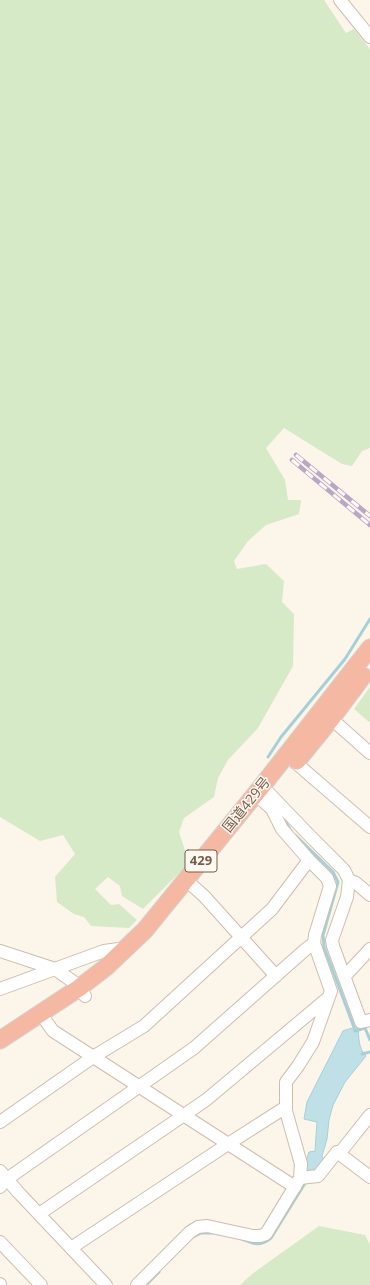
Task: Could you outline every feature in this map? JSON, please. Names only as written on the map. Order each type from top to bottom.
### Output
[{"type":"highway","name":"国道429号","points":[[326,715],[370,648]]},
{"type":"highway","name":"国道429号","points":[[0,1053],[44,1018],[82,992],[104,982],[142,948],[157,932],[190,884],[326,715],[370,666]]},
{"type":"highway","name":"国道429号","points":[[82,992],[190,884]]},
{"type":"highway","name":"国道429号","points":[[0,1040],[44,1018]]},
{"type":"street","points":[[340,0],[370,37]]},
{"type":"street","points":[[326,715],[370,753]]},
{"type":"street","points":[[291,759],[370,827]]},
{"type":"street","points":[[137,1285],[190,1232],[198,1227],[206,1226],[253,1236],[266,1234],[303,1180],[301,1164],[286,1107],[286,1082],[313,1042],[330,996],[331,991],[314,943],[330,886],[327,878],[282,829],[263,794]]},
{"type":"street","points":[[263,794],[310,836],[344,870],[349,880],[347,897],[332,940],[361,1022],[370,1020]]},
{"type":"street","points":[[0,1122],[93,1057],[144,1026],[272,909],[309,860]]},
{"type":"street","points":[[349,880],[356,883],[370,895]]},
{"type":"street","points":[[190,884],[204,896],[276,976]]},
{"type":"street","points":[[106,1285],[39,1214],[2,1179],[140,1087],[194,1048],[314,943]]},
{"type":"street","points":[[0,989],[104,951],[126,948]]},
{"type":"street","points":[[345,976],[366,963],[370,949]]},
{"type":"street","points":[[0,951],[55,969],[75,982],[82,992]]},
{"type":"street","points":[[39,1214],[206,1100],[330,996]]},
{"type":"street","points":[[44,1018],[53,1031],[228,1144],[303,1180],[318,1176],[337,1152],[370,1177]]},
{"type":"street","points":[[71,1248],[286,1107]]},
{"type":"street","points":[[339,1154],[370,1115]]},
{"type":"street","points":[[0,1242],[42,1285]]},
{"type":"green space","points":[[0,0],[324,0],[346,33],[354,29],[370,49],[370,448],[362,451],[352,466],[342,464],[284,428],[266,448],[285,480],[288,500],[301,500],[299,514],[266,525],[248,541],[234,561],[237,569],[266,564],[284,581],[282,602],[294,614],[293,666],[258,728],[228,760],[218,778],[214,797],[184,818],[179,832],[189,863],[143,909],[122,896],[120,886],[108,877],[95,889],[111,905],[119,904],[137,920],[129,928],[91,926],[84,917],[74,914],[57,902],[55,877],[75,854],[63,835],[40,841],[0,817]]},
{"type":"green space","points":[[370,687],[370,721],[369,722],[354,709]]},
{"type":"green space","points":[[319,1226],[365,1235],[370,1245],[370,1285],[240,1285],[252,1274]]},
{"type":"water","points":[[358,1027],[360,1046],[366,1056],[345,1082],[333,1105],[329,1120],[327,1139],[322,1156],[324,1159],[316,1172],[305,1172],[309,1152],[315,1151],[317,1122],[304,1119],[307,1102],[343,1031]]},
{"type":"waterway","points":[[268,757],[281,737],[345,659],[370,619]]},
{"type":"waterway","points":[[281,814],[291,831]]},
{"type":"waterway","points":[[295,835],[333,872],[338,882],[323,935],[324,947],[355,1030]]},
{"type":"waterway","points":[[355,1031],[365,1028],[370,1040]]},
{"type":"waterway","points":[[362,1054],[370,1052]]},
{"type":"waterway","points":[[242,1239],[260,1244],[271,1238],[307,1180]]},
{"type":"waterway","points":[[193,1237],[201,1233],[213,1233]]},
{"type":"waterway","points":[[146,1285],[159,1272]]},
{"type":"railway","points":[[296,455],[370,516]]},
{"type":"railway","points":[[292,460],[370,525]]}]
